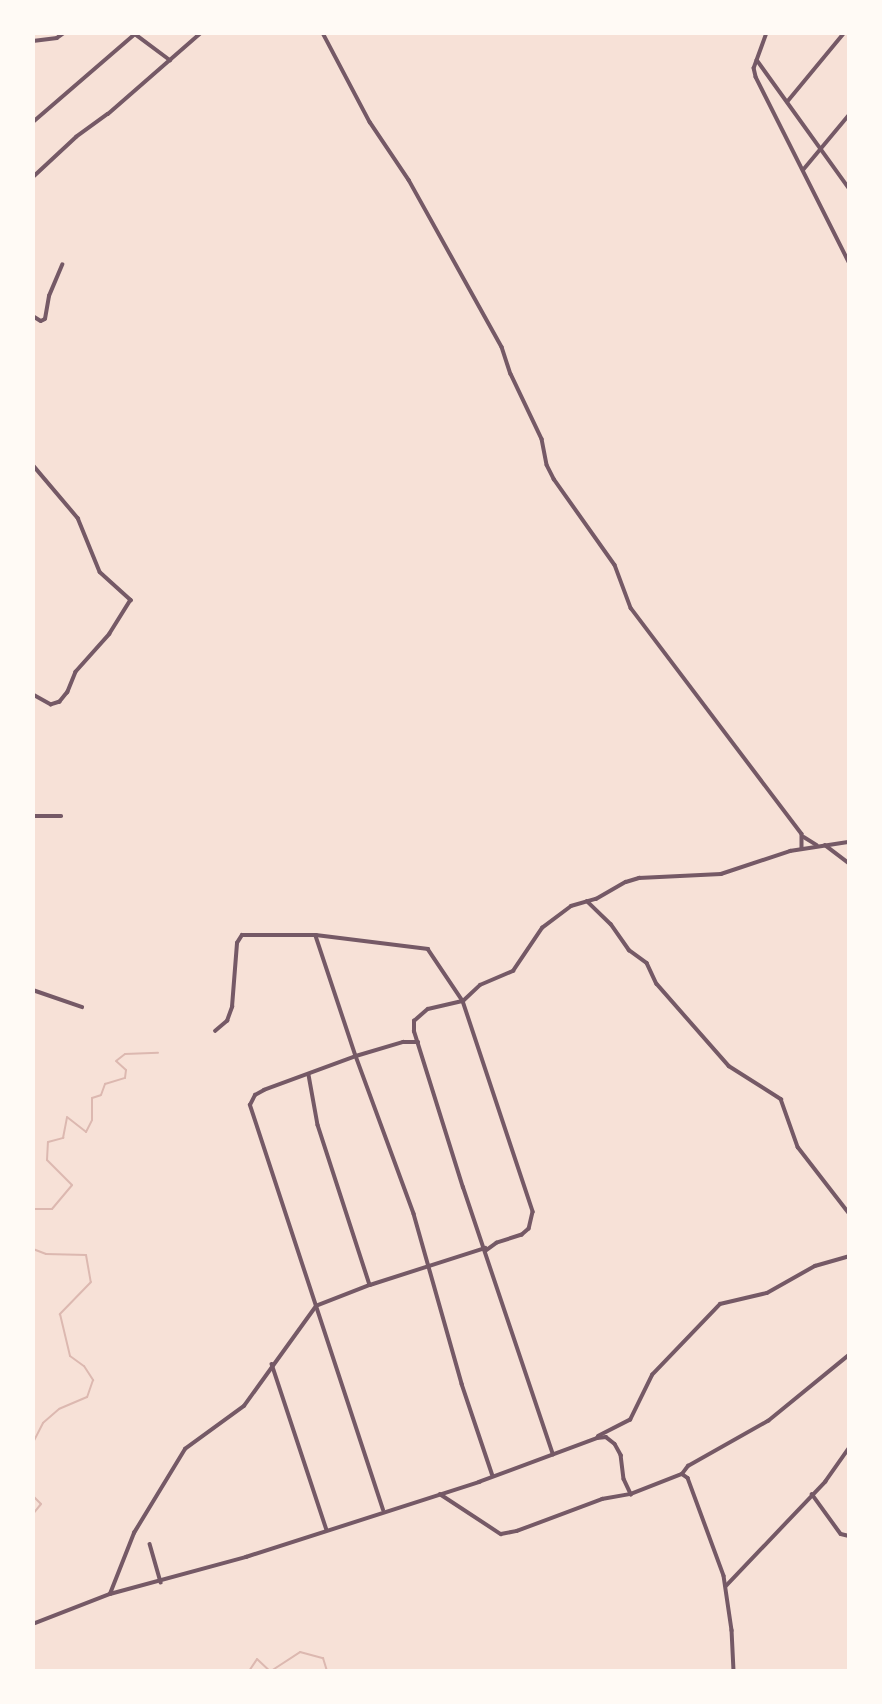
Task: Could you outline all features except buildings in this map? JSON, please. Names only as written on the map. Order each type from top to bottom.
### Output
[{"type":"street","points":[[33,41],[57,38],[64,33]]},
{"type":"street","points":[[33,177],[76,137],[108,114],[201,33]]},
{"type":"street","points":[[323,33],[370,122],[408,180],[496,336],[542,439],[547,465],[563,493],[615,565],[624,596],[804,837],[849,863]]},
{"type":"street","points":[[767,33],[757,60],[755,77],[849,262]]},
{"type":"street","points":[[787,102],[844,33]]},
{"type":"street","points":[[33,122],[134,34],[170,60]]},
{"type":"street","points":[[757,60],[849,188]]},
{"type":"street","points":[[802,170],[849,115]]},
{"type":"street","points":[[33,316],[41,321],[45,319],[49,296],[62,265]]},
{"type":"street","points":[[33,465],[78,518],[100,572],[131,600],[110,634],[76,672],[68,692],[60,702],[51,705],[33,695]]},
{"type":"street","points":[[33,816],[61,817]]},
{"type":"street","points":[[802,848],[804,837]]},
{"type":"street","points":[[553,1455],[413,1025],[420,1013],[463,1001],[480,985],[513,971],[542,928],[571,906],[639,878],[721,874],[802,848],[849,842]]},
{"type":"street","points":[[587,901],[611,924],[629,950],[647,963],[657,984],[729,1066],[781,1099],[798,1147],[849,1213]]},
{"type":"street","points":[[316,935],[356,1056],[414,1214],[493,1476]]},
{"type":"street","points":[[110,1594],[134,1533],[185,1449],[244,1406],[316,1306],[370,1285],[485,1250],[522,1235],[534,1219],[506,1124],[463,1001],[432,953],[424,947],[316,935],[240,936],[236,943],[232,1007],[227,1021],[215,1031]]},
{"type":"street","points":[[33,990],[82,1007]]},
{"type":"street","points":[[383,1510],[250,1105],[259,1092],[356,1056],[403,1042],[418,1042]]},
{"type":"street","points":[[309,1074],[318,1125],[370,1285]]},
{"type":"street","points":[[33,1624],[110,1594],[161,1582],[440,1494],[597,1438],[630,1420],[652,1375],[714,1309],[739,1298],[767,1293],[815,1266],[849,1256]]},
{"type":"street","points":[[440,1494],[501,1534],[517,1531],[601,1499],[631,1494],[682,1474],[688,1466],[768,1421],[849,1355]]},
{"type":"street","points":[[272,1364],[327,1530]]},
{"type":"street","points":[[597,1438],[606,1437],[615,1444],[631,1494]]},
{"type":"street","points":[[726,1586],[813,1494],[849,1448]]},
{"type":"street","points":[[682,1474],[691,1483],[713,1538],[726,1586],[734,1671]]},
{"type":"street","points":[[813,1494],[841,1534],[849,1536]]},
{"type":"street","points":[[149,1544],[161,1582]]},
{"type":"waterway","points":[[33,1209],[52,1209],[72,1185],[47,1160],[48,1142],[63,1138],[67,1117],[86,1132],[92,1120],[92,1098],[101,1095],[105,1084],[125,1078],[126,1070],[116,1061],[125,1054],[158,1053]]},
{"type":"waterway","points":[[33,1249],[46,1254],[86,1255],[91,1282],[60,1314],[70,1356],[84,1366],[93,1380],[87,1397],[59,1409],[43,1423],[33,1443]]},
{"type":"waterway","points":[[33,1496],[41,1504],[33,1514]]},
{"type":"waterway","points":[[271,1671],[300,1652],[323,1658],[327,1671]]},
{"type":"waterway","points":[[249,1671],[257,1659],[269,1670]]},
{"type":"waterway","points":[[69,1671],[77,1671]]}]
